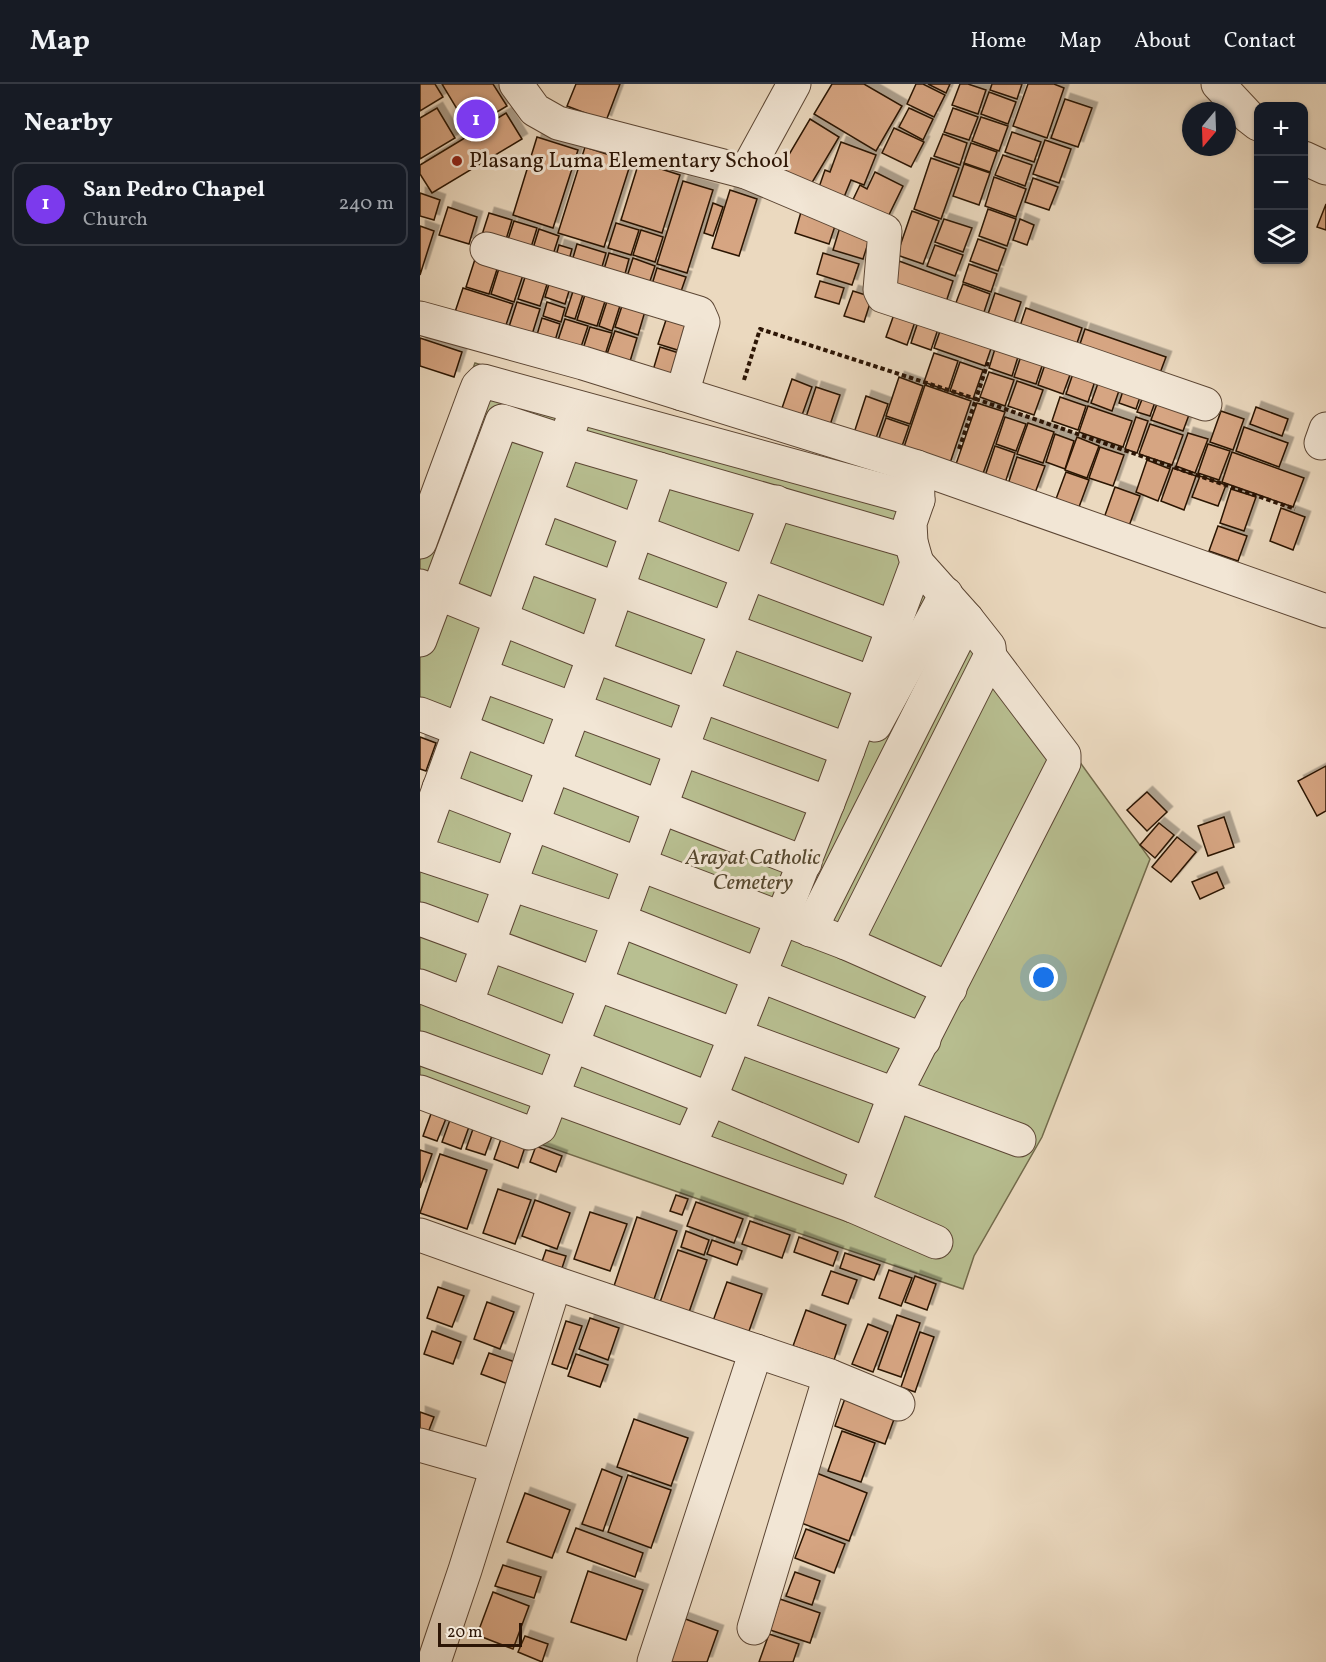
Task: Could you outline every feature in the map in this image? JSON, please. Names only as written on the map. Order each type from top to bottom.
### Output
[{"type":"street","points":[[516,84],[535,110],[558,123],[746,172],[885,231],[880,290],[883,296],[1205,404]]},
{"type":"street","points":[[746,172],[794,84]]},
{"type":"street","points":[[1218,84],[1254,120]]},
{"type":"street","points":[[1308,160],[1326,168]]},
{"type":"street","points":[[487,249],[699,313],[703,322],[682,394]]},
{"type":"street","points":[[420,318],[583,363],[917,467],[1326,611]]},
{"type":"street","points":[[420,841],[566,442],[577,406],[583,363]]},
{"type":"street","points":[[420,542],[478,386],[483,381],[918,500]]},
{"type":"street","points":[[420,640],[429,590],[502,421],[513,389]]},
{"type":"street","points":[[502,421],[566,442],[776,502],[914,553],[988,647],[990,657],[1064,755],[1064,764],[895,1094],[853,1206]]},
{"type":"street","points":[[796,925],[805,863],[893,627],[914,553],[910,524],[918,500],[917,467]]},
{"type":"street","points":[[466,1004],[594,656],[659,469]]},
{"type":"street","points":[[546,497],[893,627]]},
{"type":"street","points":[[420,1092],[529,1132],[540,1127],[596,984],[701,696],[776,502]]},
{"type":"street","points":[[525,555],[872,682]]},
{"type":"street","points":[[429,590],[594,656],[848,750]]},
{"type":"street","points":[[832,794],[852,766],[946,594]]},
{"type":"street","points":[[689,1146],[760,974],[796,925],[967,619]]},
{"type":"street","points":[[846,943],[990,657]]},
{"type":"street","points":[[481,675],[682,749],[832,794]]},
{"type":"street","points":[[420,714],[805,863]]},
{"type":"street","points":[[439,788],[846,943],[950,989]]},
{"type":"street","points":[[420,854],[619,920],[924,1040]]},
{"type":"street","points":[[420,919],[1020,1140]]},
{"type":"street","points":[[420,986],[710,1099],[868,1165]]},
{"type":"street","points":[[420,1048],[853,1206],[936,1242]]},
{"type":"street","points":[[420,1235],[830,1376],[898,1404]]},
{"type":"street","points":[[434,1662],[555,1283]]},
{"type":"street","points":[[654,1662],[756,1351]]},
{"type":"street","points":[[754,1628],[830,1376]]},
{"type":"street","points":[[420,1445],[497,1467]]},
{"type":"path","points":[[735,410],[760,329],[976,399],[1295,509]]},
{"type":"path","points":[[949,478],[998,334]]},
{"type":"green space","name":"Arayat Catholic Cemetery","points":[[475,363],[926,503],[914,533],[1150,859],[1042,1137],[974,1256],[963,1289],[420,1102],[420,825],[453,733],[420,720],[420,511]]},
{"type":"building","points":[[420,84],[435,84],[443,97],[420,111]]},
{"type":"building","points":[[442,84],[493,84],[507,106],[469,129]]},
{"type":"building","points":[[576,84],[620,84],[606,121],[567,106]]},
{"type":"building","points":[[832,84],[864,84],[902,106],[876,151],[814,114]]},
{"type":"building","points":[[916,84],[923,84],[945,95],[934,117],[907,104]]},
{"type":"building","points":[[928,84],[950,84],[946,93]]},
{"type":"building","points":[[960,84],[986,90],[978,114],[952,105]]},
{"type":"building","points":[[992,84],[1022,84],[1017,99],[990,90]]},
{"type":"building","points":[[1028,84],[1054,84],[1064,88],[1047,138],[1013,126]]},
{"type":"building","points":[[989,92],[1016,102],[1008,124],[981,114]]},
{"type":"building","points":[[1065,99],[1092,108],[1078,147],[1051,138]]},
{"type":"building","points":[[437,108],[455,138],[420,159],[420,118]]},
{"type":"building","points":[[909,108],[933,119],[923,140],[899,127]]},
{"type":"building","points":[[953,108],[978,117],[969,140],[944,132]]},
{"type":"building","points":[[506,113],[522,139],[432,193],[420,174],[420,165]]},
{"type":"building","points":[[981,117],[1008,126],[999,151],[972,141]]},
{"type":"building","points":[[810,119],[839,137],[810,186],[781,168]]},
{"type":"building","points":[[894,128],[924,142],[911,167],[882,153]]},
{"type":"building","points":[[1012,132],[1041,142],[1034,162],[1005,152]]},
{"type":"building","points":[[943,134],[967,143],[960,165],[934,156]]},
{"type":"building","points":[[537,137],[578,150],[553,228],[513,215]]},
{"type":"building","points":[[1045,140],[1071,149],[1059,183],[1033,174]]},
{"type":"building","points":[[841,142],[876,155],[864,185],[851,180],[842,202],[817,193],[825,170],[830,172]]},
{"type":"building","points":[[971,143],[997,152],[990,172],[964,163]]},
{"type":"building","points":[[585,147],[631,162],[604,247],[558,233]]},
{"type":"building","points":[[1003,155],[1032,165],[1025,186],[995,175]]},
{"type":"building","points":[[931,158],[959,168],[941,219],[914,209]]},
{"type":"building","points":[[639,162],[680,175],[662,233],[621,220]]},
{"type":"building","points":[[964,164],[990,173],[979,205],[953,196]]},
{"type":"building","points":[[875,172],[903,186],[884,225],[849,208],[860,185],[867,189]]},
{"type":"building","points":[[994,177],[1026,189],[1016,217],[985,206]]},
{"type":"building","points":[[1033,178],[1058,187],[1049,210],[1025,202]]},
{"type":"building","points":[[683,181],[713,190],[687,273],[657,264]]},
{"type":"building","points":[[730,190],[757,199],[739,256],[712,248]]},
{"type":"building","points":[[420,193],[440,200],[434,220],[420,216]]},
{"type":"building","points":[[713,203],[723,207],[713,236],[704,233]]},
{"type":"building","points":[[1326,204],[1326,230],[1317,227]]},
{"type":"building","points":[[448,207],[477,217],[469,244],[439,235]]},
{"type":"building","points":[[988,209],[1016,219],[1007,246],[979,236]]},
{"type":"building","points":[[912,211],[939,221],[923,264],[897,255]]},
{"type":"building","points":[[801,212],[836,223],[829,244],[795,233]]},
{"type":"building","points":[[489,213],[512,220],[503,249],[480,241]]},
{"type":"building","points":[[944,219],[972,228],[963,252],[935,242]]},
{"type":"building","points":[[1020,219],[1034,225],[1027,245],[1013,240]]},
{"type":"building","points":[[514,221],[537,228],[528,257],[505,249]]},
{"type":"building","points":[[616,223],[639,230],[631,255],[608,248]]},
{"type":"building","points":[[420,226],[434,231],[420,275]]},
{"type":"building","points":[[840,227],[870,237],[863,259],[833,250]]},
{"type":"building","points":[[539,229],[559,236],[550,264],[530,258]]},
{"type":"building","points":[[641,230],[663,237],[655,262],[633,255]]},
{"type":"building","points":[[978,239],[1006,249],[998,271],[970,261]]},
{"type":"building","points":[[577,244],[606,253],[599,277],[570,268]]},
{"type":"building","points":[[559,245],[572,249],[567,267],[554,263]]},
{"type":"building","points":[[935,245],[963,255],[955,276],[927,266]]},
{"type":"building","points":[[477,253],[500,260],[489,294],[466,287]]},
{"type":"building","points":[[609,253],[629,259],[622,285],[601,279]]},
{"type":"building","points":[[823,253],[859,264],[852,285],[817,274]]},
{"type":"building","points":[[633,258],[655,266],[646,293],[624,286]]},
{"type":"building","points":[[899,261],[953,281],[944,308],[889,289]]},
{"type":"building","points":[[501,262],[525,269],[514,302],[491,294]]},
{"type":"building","points":[[969,264],[997,274],[991,292],[963,282]]},
{"type":"building","points":[[528,268],[550,275],[540,306],[518,299]]},
{"type":"building","points":[[657,268],[686,277],[678,300],[650,291]]},
{"type":"building","points":[[577,279],[587,282],[575,319],[565,316]]},
{"type":"building","points":[[550,281],[570,288],[565,304],[545,297]]},
{"type":"building","points":[[820,281],[844,288],[839,304],[815,297]]},
{"type":"building","points":[[589,282],[609,289],[597,326],[577,320]]},
{"type":"building","points":[[963,284],[990,294],[982,318],[954,308]]},
{"type":"building","points":[[463,288],[513,304],[504,331],[454,315]]},
{"type":"building","points":[[611,289],[624,293],[612,331],[599,326]]},
{"type":"building","points":[[853,291],[872,297],[864,322],[844,316]]},
{"type":"building","points":[[995,293],[1021,302],[1011,332],[985,323]]},
{"type":"building","points":[[626,294],[648,301],[638,335],[615,327]]},
{"type":"building","points":[[517,302],[540,309],[530,341],[507,333]]},
{"type":"building","points":[[547,302],[565,308],[561,322],[543,316]]},
{"type":"building","points":[[898,303],[919,310],[907,345],[886,337]]},
{"type":"building","points":[[1026,308],[1082,328],[1074,352],[1018,332]]},
{"type":"building","points":[[669,311],[694,319],[684,352],[658,344]]},
{"type":"building","points":[[921,313],[941,320],[931,350],[911,343]]},
{"type":"building","points":[[542,318],[560,324],[554,344],[536,338]]},
{"type":"building","points":[[565,319],[588,326],[580,350],[557,343]]},
{"type":"building","points":[[944,320],[995,337],[985,366],[934,348]]},
{"type":"building","points":[[590,327],[612,333],[604,358],[582,352]]},
{"type":"building","points":[[1085,329],[1166,357],[1157,381],[1077,353]]},
{"type":"building","points":[[615,331],[637,338],[628,368],[605,360]]},
{"type":"building","points":[[999,336],[1022,344],[1012,376],[989,368]]},
{"type":"building","points":[[420,338],[462,352],[454,377],[420,366]]},
{"type":"building","points":[[1025,344],[1047,351],[1036,384],[1014,377]]},
{"type":"building","points":[[660,347],[685,355],[675,384],[651,377]]},
{"type":"building","points":[[934,353],[958,361],[948,391],[924,382]]},
{"type":"building","points":[[1049,353],[1075,361],[1063,394],[1038,385]]},
{"type":"building","points":[[960,362],[983,370],[973,399],[950,391]]},
{"type":"building","points":[[1077,362],[1099,369],[1088,402],[1066,394]]},
{"type":"building","points":[[989,372],[1014,380],[1005,406],[980,397]]},
{"type":"building","points":[[1102,372],[1123,379],[1112,411],[1091,403]]},
{"type":"building","points":[[899,377],[923,386],[910,424],[886,416]]},
{"type":"building","points":[[792,379],[812,387],[801,418],[781,411]]},
{"type":"building","points":[[1127,379],[1144,385],[1136,409],[1119,403]]},
{"type":"building","points":[[1017,381],[1043,390],[1034,415],[1008,406]]},
{"type":"building","points":[[925,385],[971,401],[949,466],[903,450]]},
{"type":"building","points":[[816,387],[840,395],[829,428],[805,420]]},
{"type":"building","points":[[1147,387],[1159,391],[1150,416],[1137,412]]},
{"type":"building","points":[[1161,393],[1193,404],[1183,431],[1151,420]]},
{"type":"building","points":[[866,396],[888,404],[875,441],[854,433]]},
{"type":"building","points":[[1060,397],[1086,406],[1078,430],[1052,421]]},
{"type":"building","points":[[977,403],[1005,412],[981,479],[954,470]]},
{"type":"building","points":[[1088,406],[1132,421],[1123,447],[1079,432]]},
{"type":"building","points":[[1256,407],[1288,419],[1282,436],[1250,424]]},
{"type":"building","points":[[1221,411],[1244,419],[1233,450],[1210,442]]},
{"type":"building","points":[[1005,417],[1026,424],[1016,451],[996,444]]},
{"type":"building","points":[[1136,417],[1148,421],[1137,453],[1125,449]]},
{"type":"building","points":[[886,418],[909,426],[901,449],[878,441]]},
{"type":"building","points":[[1028,423],[1054,432],[1043,463],[1017,454]]},
{"type":"building","points":[[1150,424],[1183,435],[1172,465],[1139,454]]},
{"type":"building","points":[[1244,427],[1288,443],[1279,467],[1236,451]]},
{"type":"building","points":[[1188,433],[1208,439],[1195,473],[1176,466]]},
{"type":"building","points":[[1055,434],[1074,441],[1065,469],[1046,462]]},
{"type":"building","points":[[1077,437],[1099,446],[1087,478],[1065,470]]},
{"type":"building","points":[[1208,444],[1230,451],[1219,480],[1198,473]]},
{"type":"building","points":[[995,446],[1015,453],[1005,483],[985,476]]},
{"type":"building","points":[[1100,447],[1124,455],[1113,486],[1089,478]]},
{"type":"building","points":[[1232,452],[1304,478],[1293,507],[1222,482]]},
{"type":"building","points":[[1017,457],[1045,466],[1035,493],[1008,484]]},
{"type":"building","points":[[1147,460],[1170,469],[1158,501],[1136,492]]},
{"type":"building","points":[[1173,468],[1196,476],[1184,510],[1161,501]]},
{"type":"building","points":[[1066,472],[1089,480],[1079,507],[1056,499]]},
{"type":"building","points":[[1200,476],[1226,485],[1218,506],[1192,497]]},
{"type":"building","points":[[1115,487],[1140,496],[1129,526],[1104,518]]},
{"type":"building","points":[[1231,489],[1256,497],[1244,531],[1220,523]]},
{"type":"building","points":[[1281,508],[1305,517],[1293,550],[1270,541]]},
{"type":"building","points":[[1218,526],[1247,536],[1238,561],[1209,551]]},
{"type":"building","points":[[420,737],[436,743],[426,771],[420,769]]},
{"type":"building","points":[[1326,766],[1326,811],[1317,816],[1298,781]]},
{"type":"building","points":[[1147,792],[1167,812],[1147,831],[1127,810]]},
{"type":"building","points":[[1224,817],[1234,847],[1208,856],[1198,826]]},
{"type":"building","points":[[1159,823],[1174,835],[1155,858],[1140,845]]},
{"type":"building","points":[[1177,837],[1196,852],[1171,882],[1152,867]]},
{"type":"building","points":[[1217,872],[1224,888],[1200,899],[1192,882]]},
{"type":"building","points":[[432,1111],[447,1116],[437,1141],[423,1136]]},
{"type":"building","points":[[451,1117],[470,1124],[461,1149],[442,1142]]},
{"type":"building","points":[[474,1126],[493,1133],[485,1155],[466,1149]]},
{"type":"building","points":[[502,1136],[526,1144],[518,1168],[494,1159]]},
{"type":"building","points":[[536,1146],[562,1156],[556,1172],[530,1162]]},
{"type":"building","points":[[420,1150],[432,1154],[420,1188]]},
{"type":"building","points":[[440,1154],[487,1170],[467,1229],[420,1213]]},
{"type":"building","points":[[498,1189],[531,1200],[515,1244],[483,1233]]},
{"type":"building","points":[[676,1195],[688,1199],[682,1215],[670,1211]]},
{"type":"building","points":[[535,1200],[570,1213],[557,1249],[522,1236]]},
{"type":"building","points":[[696,1202],[743,1219],[734,1243],[687,1226]]},
{"type":"building","points":[[590,1212],[627,1224],[610,1271],[574,1259]]},
{"type":"building","points":[[637,1217],[677,1231],[651,1308],[611,1295]]},
{"type":"building","points":[[750,1221],[790,1235],[782,1258],[742,1244]]},
{"type":"building","points":[[686,1231],[709,1240],[704,1255],[681,1247]]},
{"type":"building","points":[[799,1237],[838,1252],[833,1266],[794,1252]]},
{"type":"building","points":[[712,1240],[742,1251],[737,1265],[707,1254]]},
{"type":"building","points":[[546,1250],[566,1256],[558,1280],[538,1273]]},
{"type":"building","points":[[678,1250],[707,1260],[687,1318],[658,1308]]},
{"type":"building","points":[[845,1253],[880,1265],[874,1280],[840,1268]]},
{"type":"building","points":[[889,1270],[912,1278],[901,1306],[879,1298]]},
{"type":"building","points":[[831,1271],[857,1280],[848,1304],[822,1295]]},
{"type":"building","points":[[915,1276],[936,1284],[927,1310],[905,1302]]},
{"type":"building","points":[[727,1282],[762,1294],[748,1334],[713,1321]]},
{"type":"building","points":[[438,1287],[464,1296],[452,1327],[427,1318]]},
{"type":"building","points":[[487,1302],[514,1312],[500,1349],[474,1339]]},
{"type":"building","points":[[806,1310],[846,1325],[834,1360],[793,1346]]},
{"type":"building","points":[[897,1315],[920,1323],[901,1377],[878,1369]]},
{"type":"building","points":[[590,1318],[619,1328],[608,1360],[579,1349]]},
{"type":"building","points":[[566,1321],[582,1326],[567,1369],[552,1364]]},
{"type":"building","points":[[868,1324],[888,1332],[873,1372],[852,1364]]},
{"type":"building","points":[[432,1331],[461,1342],[453,1364],[424,1354]]},
{"type":"building","points":[[920,1332],[934,1337],[915,1392],[901,1387]]},
{"type":"building","points":[[489,1353],[515,1362],[508,1384],[481,1374]]},
{"type":"building","points":[[576,1354],[608,1365],[600,1387],[568,1376]]},
{"type":"building","points":[[847,1393],[897,1411],[885,1444],[835,1426]]},
{"type":"building","points":[[420,1412],[434,1417],[426,1438],[420,1436]]},
{"type":"building","points":[[634,1419],[688,1438],[671,1486],[617,1467]]},
{"type":"building","points":[[842,1431],[875,1443],[861,1482],[828,1471]]},
{"type":"building","points":[[602,1469],[622,1477],[603,1531],[582,1524]]},
{"type":"building","points":[[814,1472],[867,1493],[849,1541],[796,1521]]},
{"type":"building","points":[[628,1475],[671,1490],[651,1548],[608,1532]]},
{"type":"building","points":[[525,1493],[570,1510],[552,1558],[507,1542]]},
{"type":"building","points":[[576,1528],[643,1553],[635,1577],[567,1552]]},
{"type":"building","points":[[806,1529],[845,1544],[834,1573],[795,1558]]},
{"type":"building","points":[[503,1565],[541,1577],[534,1598],[495,1586]]},
{"type":"building","points":[[588,1571],[643,1590],[626,1640],[571,1622]]},
{"type":"building","points":[[795,1572],[820,1581],[812,1605],[786,1596]]},
{"type":"building","points":[[493,1592],[529,1606],[513,1649],[477,1635]]},
{"type":"building","points":[[780,1599],[820,1613],[810,1643],[770,1630]]},
{"type":"building","points":[[680,1617],[718,1631],[707,1662],[664,1662]]},
{"type":"building","points":[[769,1634],[799,1644],[793,1662],[759,1662]]},
{"type":"building","points":[[525,1636],[548,1644],[542,1662],[518,1652]]},
{"type":"place","name":"San Pedro Chapel","points":[[476,119]]},
{"type":"place","name":"Plasang Luma Elementary School","points":[[457,161]]}]
